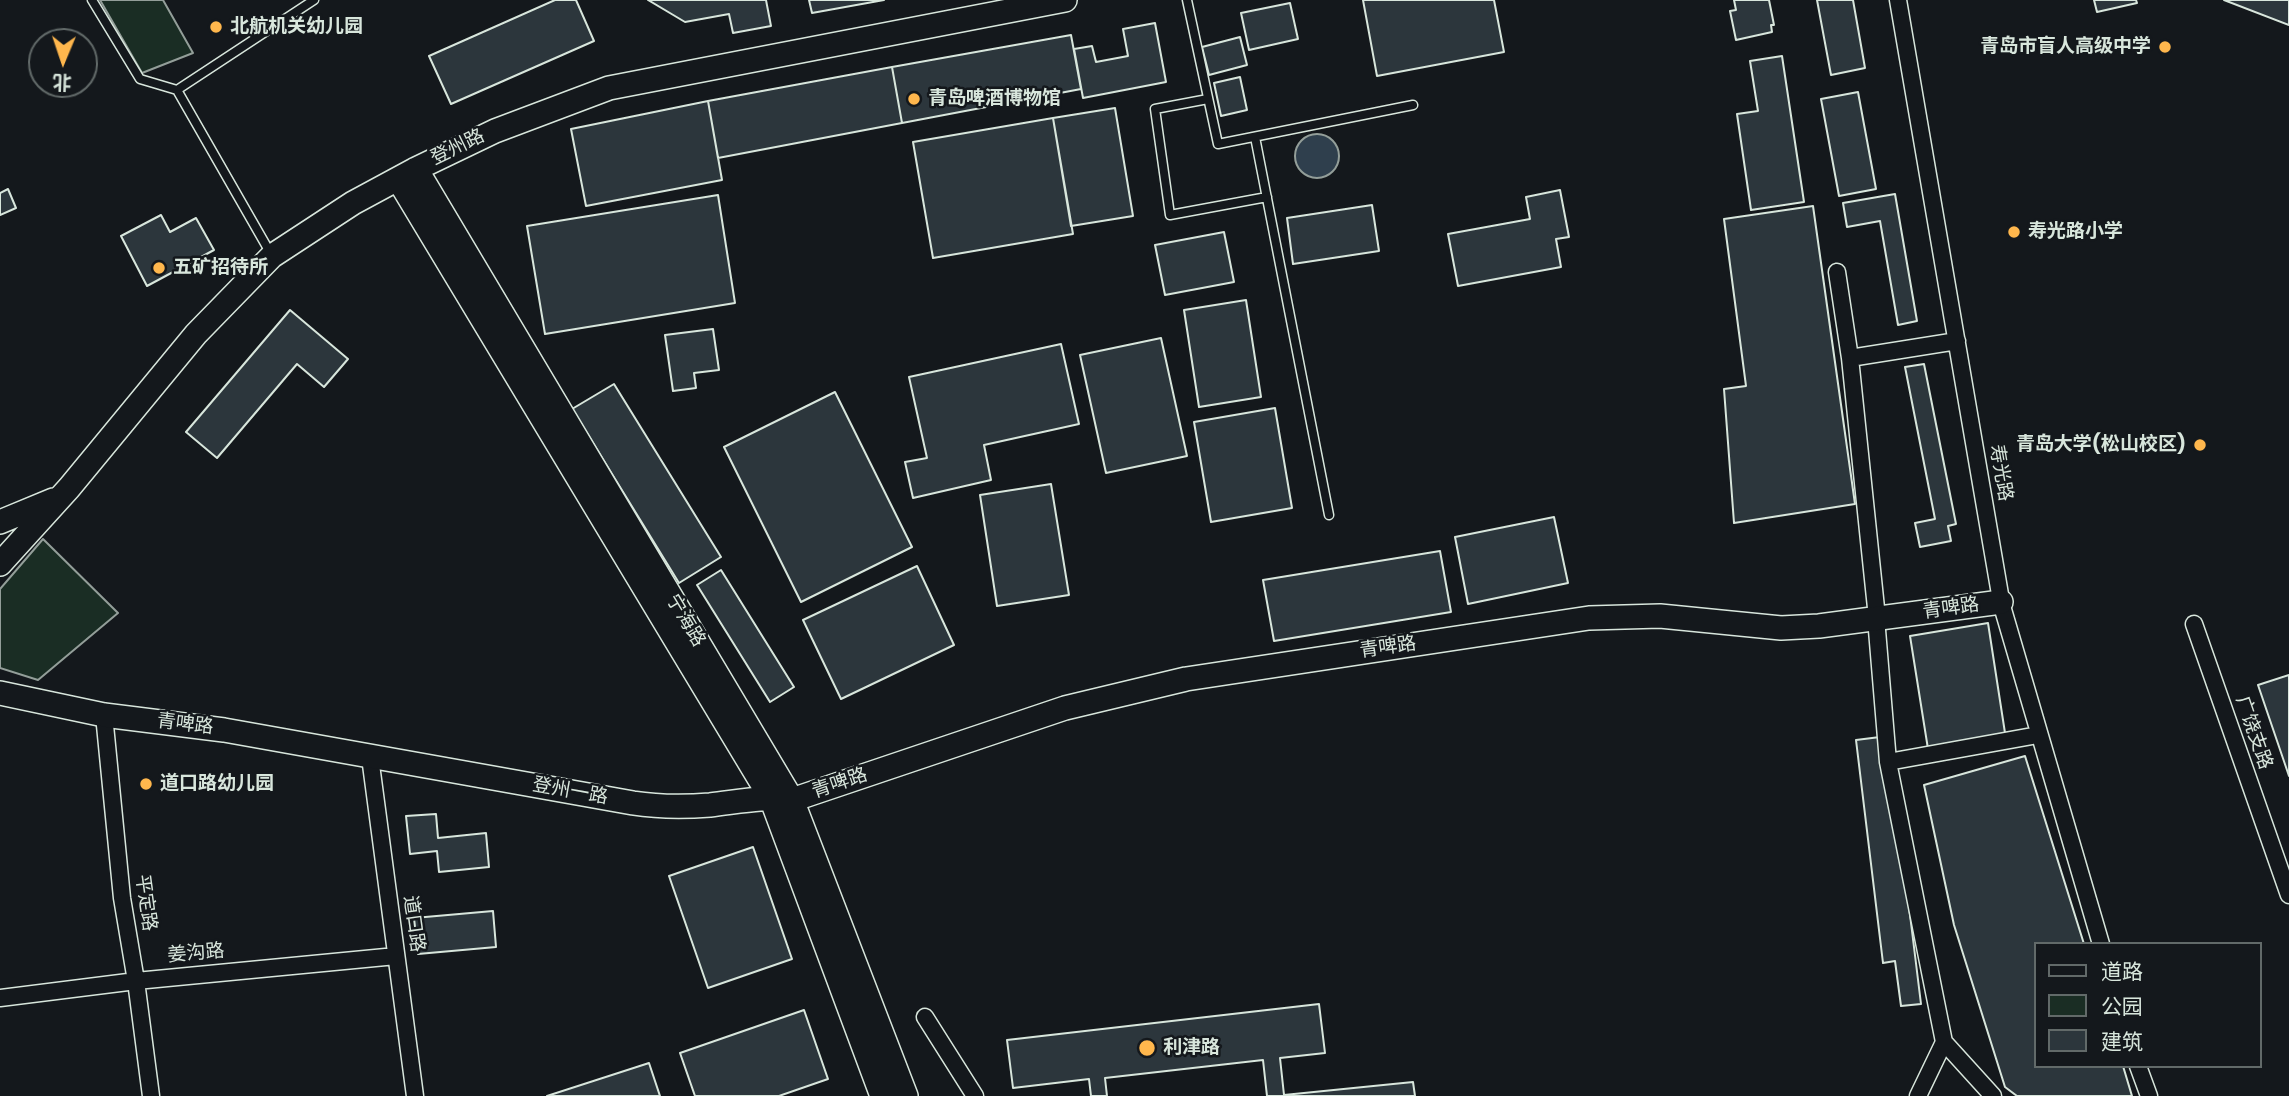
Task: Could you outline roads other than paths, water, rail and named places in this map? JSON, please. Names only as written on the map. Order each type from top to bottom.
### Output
[{"type":"street","name":"登州路","points":[[0,564],[69,488],[196,334],[272,256],[354,203],[407,174],[495,131],[610,89],[1065,0]]},
{"type":"street","name":"寿光路","points":[[1898,0],[2001,602],[2100,942]]},
{"type":"street","name":"宁海路","points":[[407,174],[781,799],[906,1096]]},
{"type":"street","points":[[1837,272],[1850,358],[1875,608]]},
{"type":"street","points":[[1850,358],[1956,341]]},
{"type":"street","points":[[0,522],[49,503],[69,488]]},
{"type":"street","name":"青啤路","points":[[781,799],[1065,708],[1186,678],[1589,618],[1660,616],[1781,628],[1819,626],[2001,602]]},
{"type":"street","name":"广饶支路","points":[[2194,624],[2289,895]]},
{"type":"street","points":[[1877,630],[1888,762],[1944,1042],[1993,1096]]},
{"type":"street","name":"青啤路","points":[[0,693],[104,715],[224,730],[370,757]]},
{"type":"street","name":"平定路","points":[[104,715],[122,898],[151,1096]]},
{"type":"street","points":[[1888,762],[2039,736]]},
{"type":"street","name":"登州一路","points":[[370,757],[659,806],[781,799]]},
{"type":"street","name":"道口路","points":[[370,757],[415,1096]]},
{"type":"street","name":"宁海路","points":[[781,799],[882,1096]]},
{"type":"street","name":"姜沟路","points":[[0,998],[136,981],[396,956]]},
{"type":"street","points":[[925,1017],[975,1096]]},
{"type":"street","points":[[1918,1096],[1944,1042]]},
{"type":"street","points":[[2139,1068],[2149,1096]]},
{"type":"lane","points":[[92,0],[140,79],[177,90],[272,256]]},
{"type":"lane","points":[[177,90],[314,0]]},
{"type":"lane","points":[[1187,0],[1218,144],[1413,105]]},
{"type":"lane","points":[[1208,99],[1156,109],[1170,215],[1267,197]]},
{"type":"lane","points":[[1255,137],[1329,515]]},
{"type":"water","points":[[1317,134],[1333,140],[1339,156],[1333,172],[1317,178],[1301,172],[1295,156],[1301,140]]},
{"type":"place","name":"北航机关幼儿园","points":[[216,27]]},
{"type":"place","name":"青岛市盲人高级中学","points":[[2165,47]]},
{"type":"place","name":"青岛啤酒博物馆","points":[[914,99]]},
{"type":"place","name":"寿光路小学","points":[[2014,232]]},
{"type":"place","name":"五矿招待所","points":[[159,268]]},
{"type":"place","name":"青岛大学(松山校区)","points":[[2200,445]]},
{"type":"place","name":"道口路幼儿园","points":[[146,784]]},
{"type":"place","name":"利津路","points":[[1147,1048]]}]
